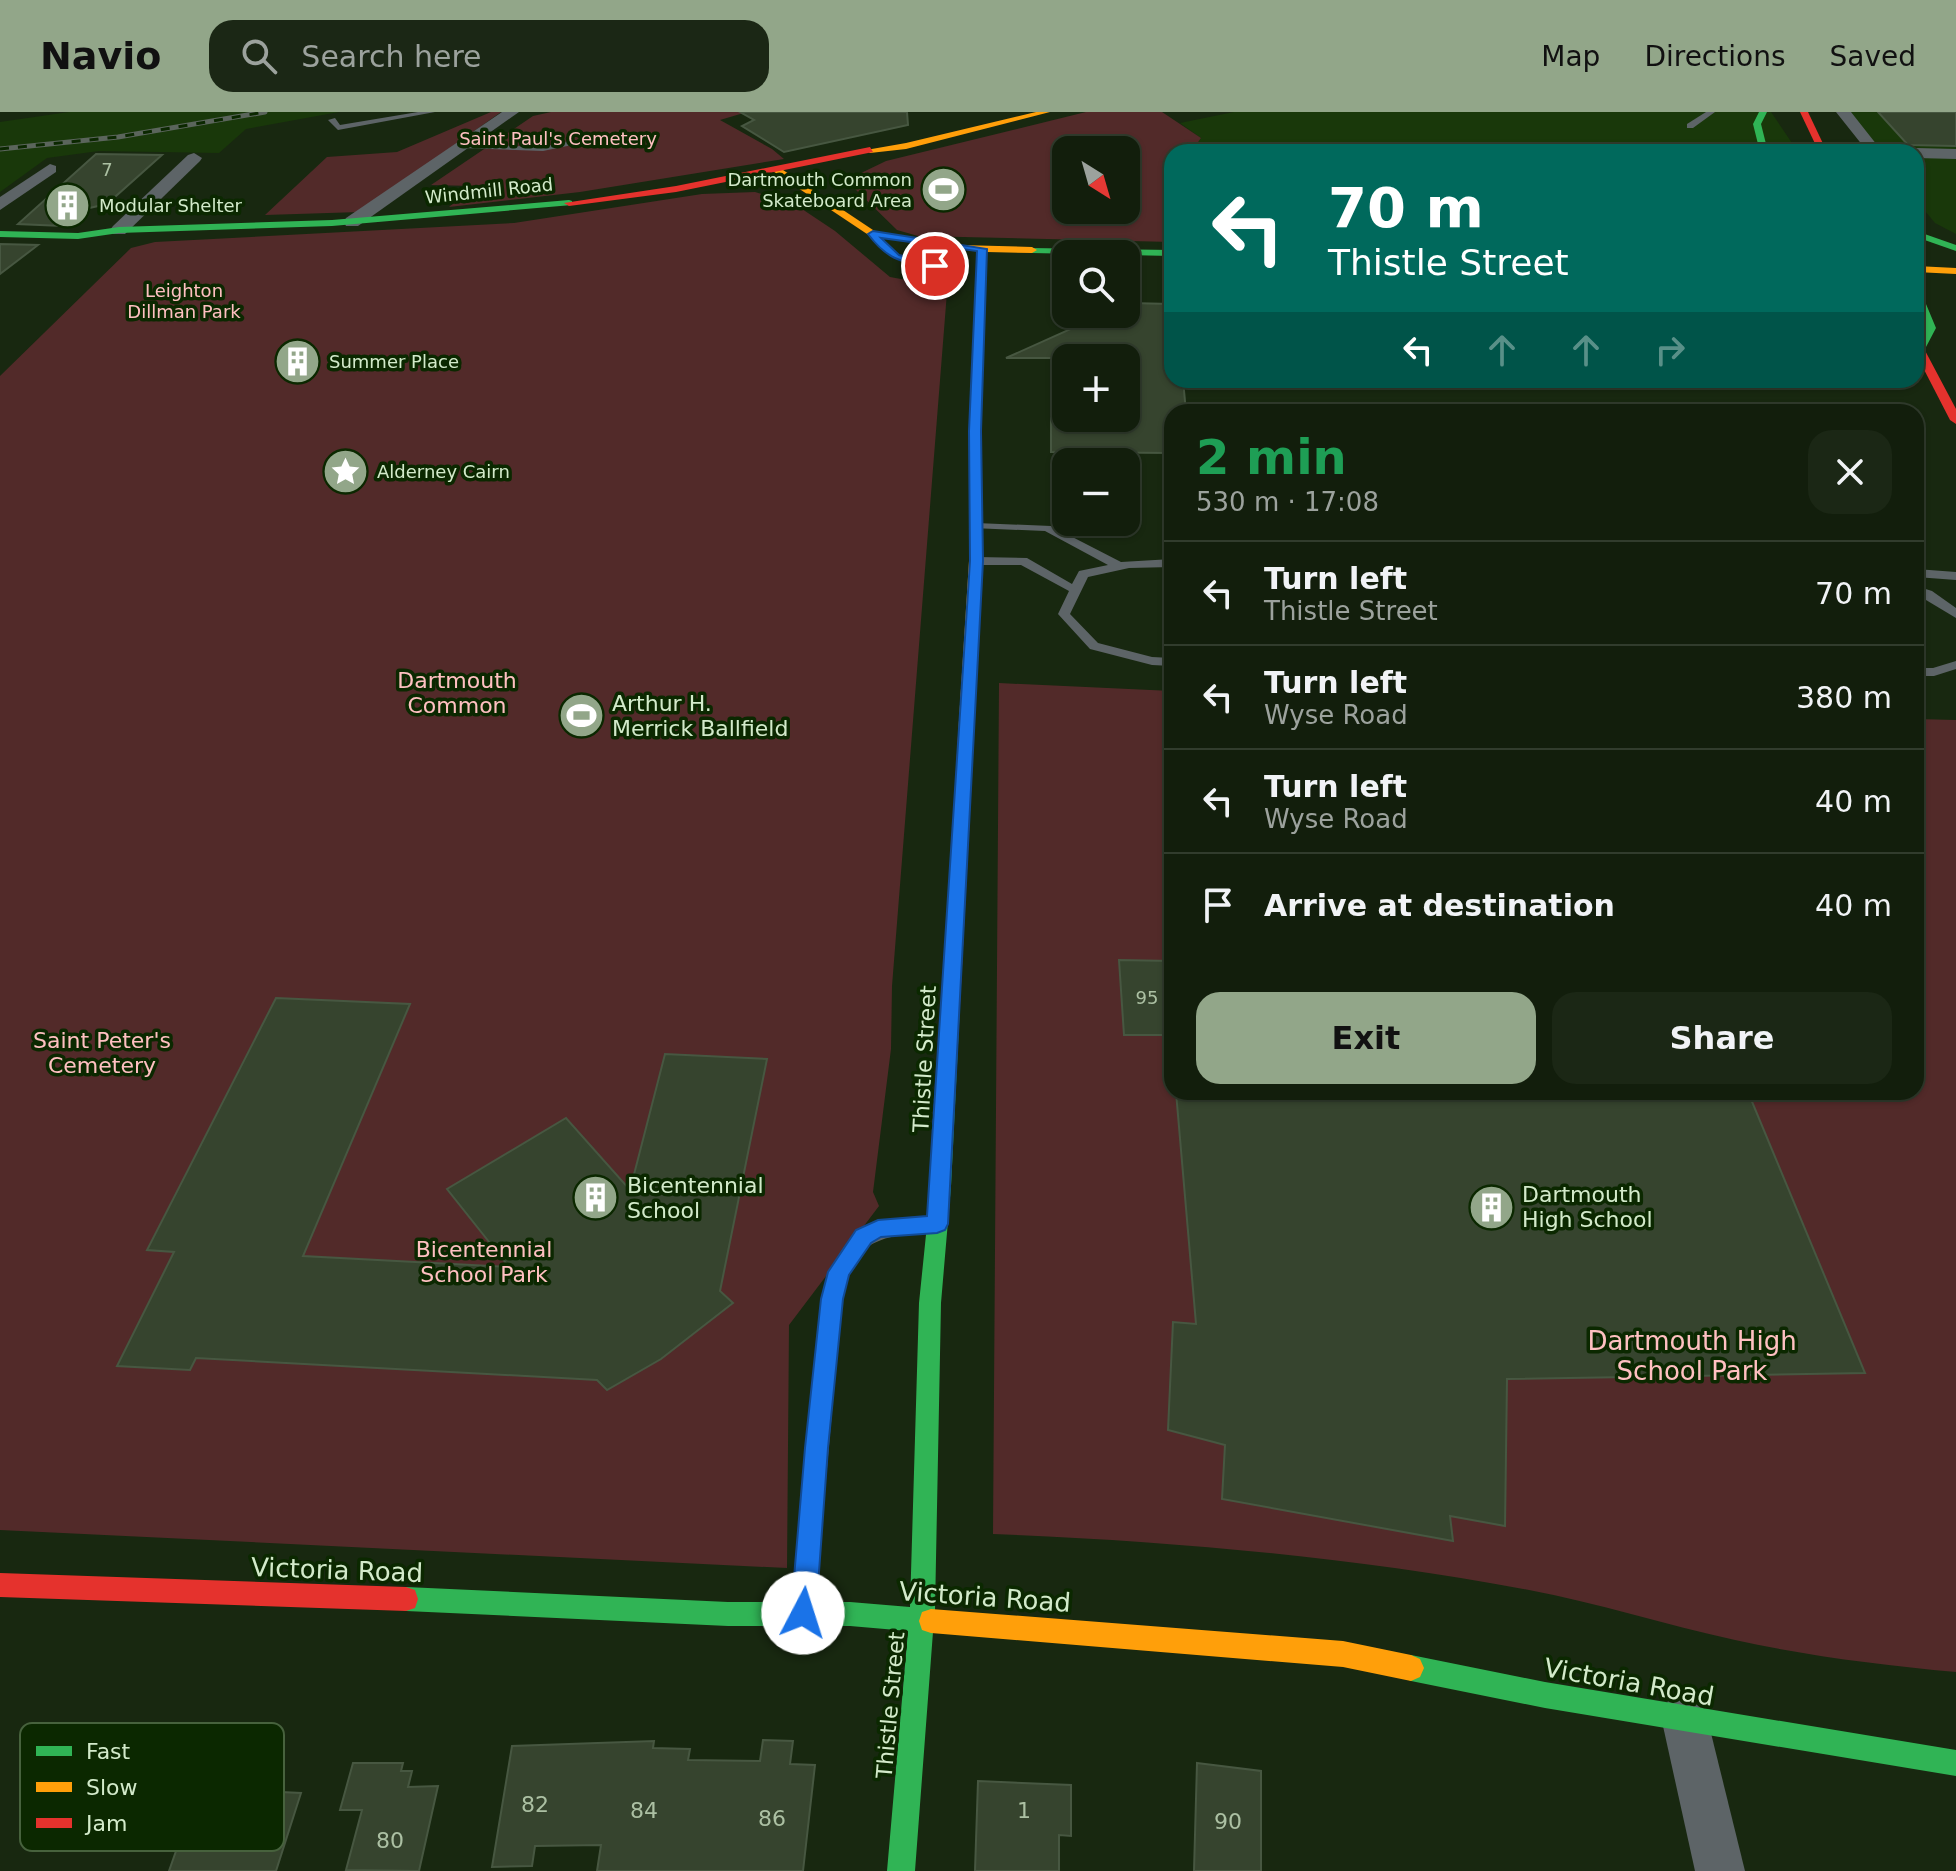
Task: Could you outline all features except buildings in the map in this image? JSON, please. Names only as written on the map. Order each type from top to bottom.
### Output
[{"type":"main road","name":"Windmill Road","points":[[119,230],[352,222],[479,213],[676,189],[777,170],[1007,112]]},
{"type":"main road","name":"Windmill Road","points":[[858,151],[906,146],[1046,112]]},
{"type":"main road","points":[[1762,144],[1757,124],[1763,112]]},
{"type":"main road","points":[[1804,112],[1819,144]]},
{"type":"main road","points":[[846,218],[845,204],[835,182],[859,158],[858,151]]},
{"type":"main road","points":[[777,170],[873,234],[886,251],[896,257]]},
{"type":"main road","points":[[676,189],[743,186],[770,190],[846,218]]},
{"type":"main road","points":[[0,221],[92,223],[119,230]]},
{"type":"main road","points":[[0,234],[78,236],[119,230]]},
{"type":"main road","points":[[873,234],[982,249],[1164,253]]},
{"type":"main road","points":[[1924,237],[1956,248]]},
{"type":"main road","name":"Thistle Street","points":[[901,1871],[922,1618],[930,1303],[976,561],[975,431],[982,249]]},
{"type":"main road","points":[[1924,269],[1956,271]]},
{"type":"main road","points":[[1924,282],[1956,282]]},
{"type":"main road","points":[[1924,311],[1931,328],[1924,337]]},
{"type":"main road","points":[[1924,355],[1951,400],[1956,420]]},
{"type":"main road","name":"Victoria Road","points":[[0,1585],[274,1593],[728,1614],[803,1613],[922,1618],[1343,1654],[1545,1695],[1956,1763]]},
{"type":"street","points":[[352,222],[512,112]]},
{"type":"street","points":[[1843,112],[1869,144]]},
{"type":"street","points":[[1924,153],[1956,154]]},
{"type":"street","points":[[119,230],[194,158]]},
{"type":"street","points":[[0,205],[50,169]]},
{"type":"street","points":[[1684,1717],[1720,1871]]},
{"type":"lane","points":[[332,120],[338,128],[431,112]]},
{"type":"lane","points":[[1690,126],[1711,112]]},
{"type":"lane","points":[[462,146],[543,149],[569,143]]},
{"type":"lane","points":[[976,526],[1047,528],[1119,566]]},
{"type":"lane","points":[[976,561],[1023,561],[1075,590]]},
{"type":"lane","points":[[1164,563],[1119,566],[1083,574],[1064,614],[1094,646],[1164,662]]},
{"type":"lane","points":[[1924,574],[1956,576]]},
{"type":"lane","points":[[1924,593],[1956,614]]},
{"type":"lane","points":[[1924,672],[1956,665]]},
{"type":"lane","points":[[803,1613],[821,1403],[832,1299],[839,1272],[864,1236],[878,1229],[937,1224]]},
{"type":"shaded area","points":[[69,112],[339,112],[246,129],[219,153],[99,151],[47,158],[0,192],[0,122]]},
{"type":"shaded area","points":[[1234,112],[1771,112],[1793,144],[1197,144],[1201,138],[1180,123]]},
{"type":"shaded area","points":[[1836,112],[1956,112],[1956,234],[1935,223],[1924,210],[1924,144],[1865,144]]},
{"type":"green space","points":[[491,112],[501,112],[360,212],[265,215],[327,157],[397,152]]},
{"type":"green space","name":"Saint Paul's Cemetery","points":[[551,112],[747,112],[720,120],[784,159],[580,192],[449,207],[473,186],[431,185],[533,116]]},
{"type":"green space","points":[[1086,112],[1162,112],[1201,138],[1197,144],[1164,144],[1164,242],[918,236],[897,230],[853,187],[859,174],[886,161]]},
{"type":"green space","name":"Dartmouth Common","points":[[755,192],[796,205],[835,231],[890,277],[939,286],[947,292],[892,986],[891,1049],[873,1192],[879,1206],[789,1325],[787,1568],[0,1530],[0,376],[131,248],[155,242],[514,223],[702,194]]},
{"type":"green space","name":"Dartmouth High School Park","points":[[999,683],[1164,691],[1164,1100],[1924,1100],[1924,719],[1956,720],[1956,1672],[1790,1651],[1555,1595],[1396,1568],[1195,1546],[993,1534]]},
{"type":"railway","points":[[0,149],[118,137],[265,112]]},
{"type":"traffic: fast","points":[[1762,144],[1757,124],[1763,112]]},
{"type":"traffic: fast","points":[[0,234],[78,236],[119,230],[332,223],[569,203]]},
{"type":"traffic: fast","points":[[1924,237],[1956,248]]},
{"type":"traffic: fast","points":[[1032,250],[1164,253]]},
{"type":"traffic: fast","points":[[1924,311],[1931,328],[1924,341]]},
{"type":"traffic: fast","points":[[901,1871],[922,1618],[930,1303],[941,1186],[951,1005]]},
{"type":"traffic: fast","points":[[406,1599],[728,1614],[850,1614],[931,1621]]},
{"type":"traffic: fast","points":[[1411,1668],[1545,1695],[1956,1763]]},
{"type":"traffic: slow","points":[[870,150],[906,146],[1046,112]]},
{"type":"traffic: slow","points":[[777,170],[873,234],[959,248],[1032,250]]},
{"type":"traffic: slow","points":[[966,736],[976,561],[975,431],[982,249]]},
{"type":"traffic: slow","points":[[1924,269],[1956,271]]},
{"type":"traffic: slow","points":[[931,1621],[1343,1654],[1411,1668]]},
{"type":"traffic: jam","points":[[1804,112],[1819,144]]},
{"type":"traffic: jam","points":[[569,203],[676,189],[870,150]]},
{"type":"traffic: jam","points":[[1924,358],[1956,420]]},
{"type":"traffic: jam","points":[[951,1005],[966,736]]},
{"type":"traffic: jam","points":[[0,1585],[406,1599]]},
{"type":"place","name":"Dartmouth Common Skateboard Area","points":[[943,190]]},
{"type":"place","name":"Modular Shelter","points":[[68,206]]},
{"type":"place","name":"Summer Place","points":[[298,362]]},
{"type":"place","name":"Alderney Cairn","points":[[346,472]]},
{"type":"place","name":"Arthur H. Merrick Ballfield","points":[[581,716]]},
{"type":"place","name":"Bicentennial School","points":[[596,1198]]},
{"type":"place","name":"Dartmouth High School","points":[[1491,1207]]},
{"type":"route","points":[[803,1613],[816,1448],[832,1299],[839,1272],[864,1236],[878,1229],[937,1224],[941,1186],[976,561],[975,431],[982,249],[873,234],[886,251],[896,257],[935,266]]},
{"type":"park label","name":"Leighton Dillman Park","points":[[184,301]]},
{"type":"park label","name":"Saint Peter's Cemetery","points":[[102,1052]]},
{"type":"park label","name":"Bicentennial School Park","points":[[484,1262]]}]
